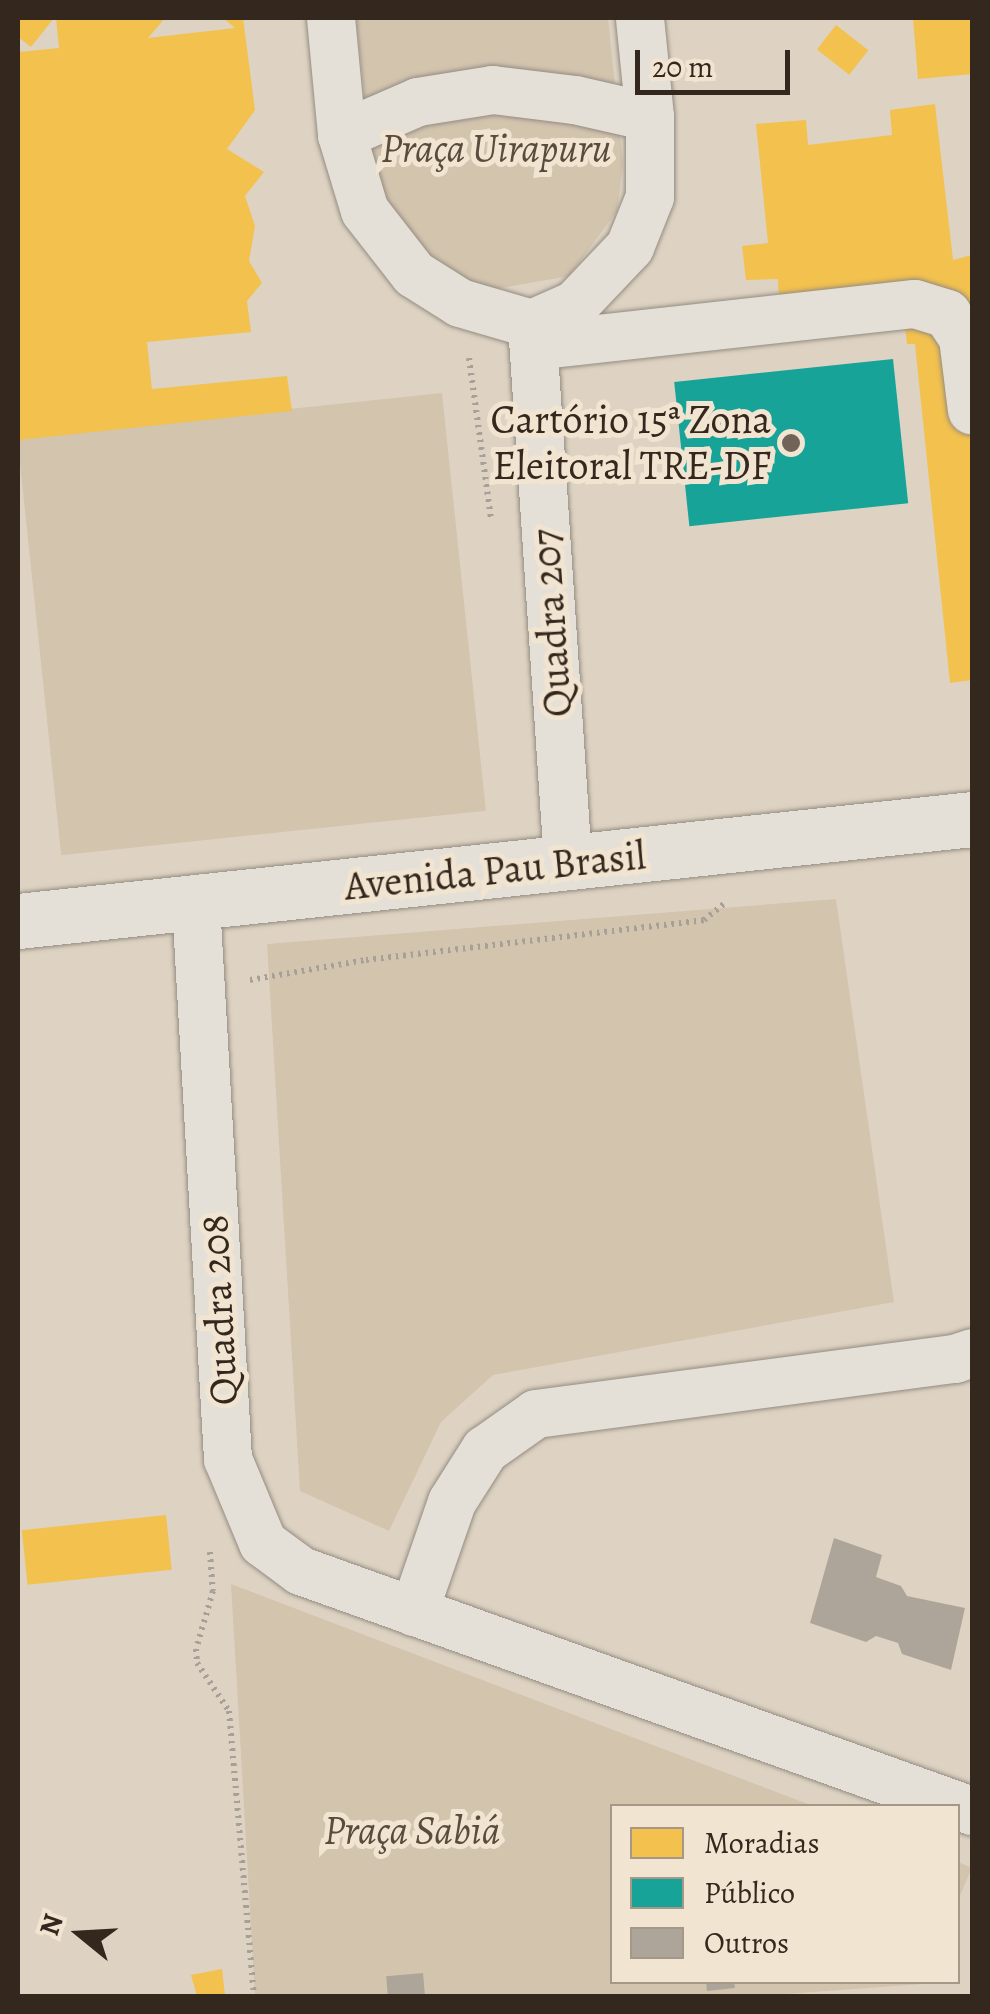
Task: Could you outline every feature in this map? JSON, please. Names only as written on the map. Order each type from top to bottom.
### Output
[{"type":"street","points":[[331,18],[342,136],[365,211],[414,274],[460,303],[533,335],[915,304],[947,314],[963,338],[972,410]]},
{"type":"street","points":[[533,335],[575,304],[630,247],[650,197],[650,117],[640,18]]},
{"type":"street","points":[[342,136],[418,102],[493,90],[575,100],[650,117]]},
{"type":"street","name":"Quadra 207","points":[[533,335],[568,862]]},
{"type":"street","name":"Avenida Pau Brasil","points":[[18,921],[972,818]]},
{"type":"street","name":"Quadra 208","points":[[196,904],[228,1459],[263,1542],[301,1570],[952,1804]]},
{"type":"street","points":[[414,1612],[452,1502],[486,1450],[536,1414],[956,1360],[972,1353]]},
{"type":"path","points":[[460,303],[492,528]]},
{"type":"path","points":[[200,992],[292,970],[704,920],[736,892]]},
{"type":"path","points":[[209,1545],[213,1591],[196,1649],[197,1662],[230,1711],[254,1996]]},
{"type":"green space","name":"Praça Uirapuru","points":[[356,18],[608,18],[623,164],[617,211],[569,276],[473,293],[400,257],[374,181]]},
{"type":"green space","points":[[442,393],[486,811],[61,855],[18,438]]},
{"type":"green space","points":[[836,899],[894,1302],[493,1375],[441,1422],[389,1531],[300,1491],[267,944]]},
{"type":"green space","name":"Praça Sabiá","points":[[231,1584],[808,1804],[610,1804],[610,1984],[923,1984],[760,1996],[255,1996]]},
{"type":"green space","points":[[960,1863],[972,1868],[960,1896]]},
{"type":"building: Moradias","points":[[18,18],[54,18],[31,47],[18,37]]},
{"type":"building: Moradias","points":[[56,18],[165,18],[148,38],[235,28],[223,18],[243,18],[255,110],[227,149],[264,172],[245,196],[255,226],[249,261],[262,283],[247,301],[251,332],[147,342],[152,389],[287,376],[292,411],[18,440],[18,52],[59,48]]},
{"type":"building: Moradias","points":[[913,18],[972,18],[972,74],[918,79]]},
{"type":"building: Moradias","points":[[836,25],[868,50],[849,75],[817,49]]},
{"type":"building: Moradias","points":[[935,104],[953,260],[972,255],[972,680],[950,683],[915,344],[907,344],[903,309],[780,323],[778,279],[746,280],[742,246],[768,243],[756,124],[806,120],[808,145],[892,135],[890,110]]},
{"type":"building: Moradias","points":[[166,1515],[172,1570],[28,1585],[22,1530]]},
{"type":"building: Moradias","points":[[222,1969],[225,1996],[197,1996],[191,1975]]},
{"type":"building: Público","name":"Cartório 15ª Zona Eleitoral TRE-DF","points":[[893,359],[908,503],[689,526],[674,382]]},
{"type":"building: Outros","points":[[834,1538],[882,1555],[876,1577],[901,1586],[907,1596],[965,1608],[951,1670],[902,1654],[898,1643],[876,1636],[866,1642],[810,1623]]},
{"type":"building: Outros","points":[[423,1973],[425,1996],[388,1996],[386,1976]]},
{"type":"building: Outros","points":[[706,1984],[734,1984],[735,1988],[707,1991]]},
{"type":"place","name":"Cartório 15ª Zona Eleitoral TRE-DF","points":[[791,443]]}]
